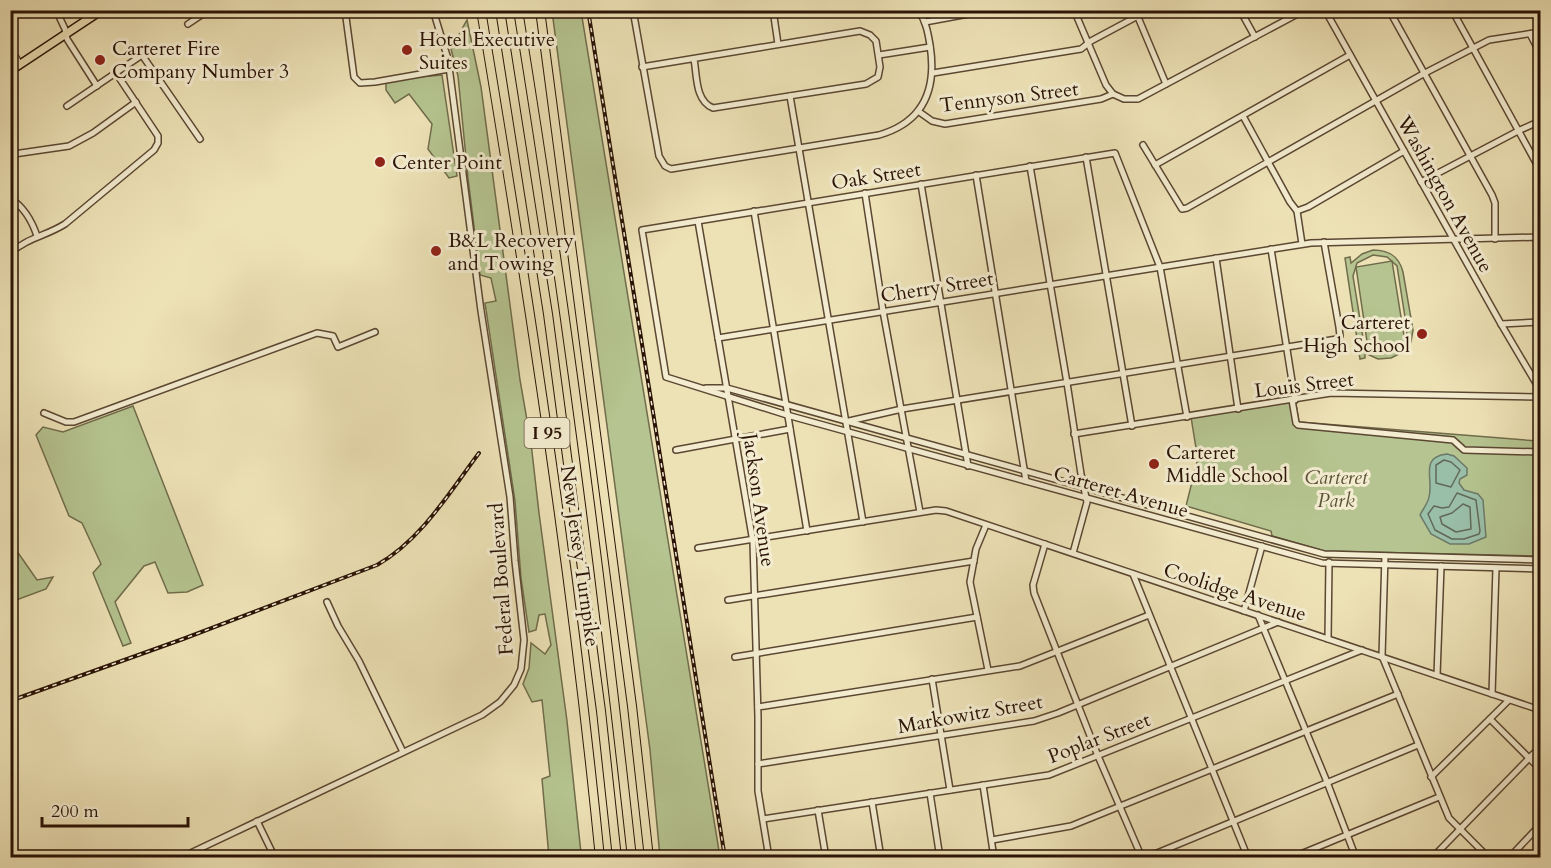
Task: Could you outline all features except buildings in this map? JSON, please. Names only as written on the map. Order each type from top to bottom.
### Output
[{"type":"highway","name":"New Jersey Turnpike","points":[[481,10],[531,313],[584,710],[600,858]]},
{"type":"highway","name":"New Jersey Turnpike","points":[[500,10],[548,314],[601,711],[617,858]]},
{"type":"highway","name":"New Jersey Turnpike","points":[[518,10],[547,186],[612,685],[632,858]]},
{"type":"highway","name":"New Jersey Turnpike","points":[[540,10],[631,694],[649,858]]},
{"type":"main road","points":[[10,71],[102,10]]},
{"type":"street","points":[[56,10],[68,42],[97,86]]},
{"type":"street","points":[[188,24],[209,10]]},
{"type":"street","points":[[345,10],[354,77],[358,81],[375,82],[449,69]]},
{"type":"street","name":"Federal Boulevard","points":[[180,858],[482,715],[496,705],[513,685],[523,661],[524,640],[514,561],[510,497],[481,311],[449,69],[433,10]]},
{"type":"street","points":[[663,10],[634,13],[642,67],[862,32],[874,39],[879,55],[880,73],[870,82],[711,107],[700,96],[694,59]]},
{"type":"street","points":[[773,10],[778,44]]},
{"type":"street","points":[[918,10],[925,22],[933,73],[928,92],[918,111]]},
{"type":"street","points":[[925,22],[990,10]]},
{"type":"street","points":[[1074,10],[1106,85],[1113,94]]},
{"type":"street","points":[[933,73],[1077,50],[1136,13],[1149,10]]},
{"type":"street","points":[[1240,10],[1255,37]]},
{"type":"street","name":"Tennyson Street","points":[[642,67],[658,156],[665,166],[670,168],[886,133],[901,126],[918,111],[932,121],[945,124],[1101,99],[1113,94],[1124,99],[1135,100],[1305,10]]},
{"type":"street","name":"Washington Avenue","points":[[1325,10],[1500,324],[1540,390]]},
{"type":"street","points":[[1389,10],[1495,203],[1495,239]]},
{"type":"street","points":[[1452,10],[1540,170]]},
{"type":"street","points":[[1136,13],[1166,84]]},
{"type":"street","points":[[1143,145],[1182,209],[1187,208],[1472,48],[1489,40],[1540,32]]},
{"type":"street","points":[[1530,34],[1540,53]]},
{"type":"street","points":[[879,55],[930,46]]},
{"type":"street","points":[[10,48],[20,64]]},
{"type":"street","points":[[67,106],[142,55],[200,139]]},
{"type":"street","points":[[1155,165],[1350,55]]},
{"type":"street","points":[[10,253],[23,242],[65,224],[154,150],[158,143],[158,136],[116,73]]},
{"type":"street","points":[[790,96],[863,522]]},
{"type":"street","points":[[10,156],[69,146],[93,133],[136,102]]},
{"type":"street","points":[[1243,116],[1297,211],[1302,244]]},
{"type":"street","points":[[1421,182],[1540,121]]},
{"type":"street","points":[[1297,211],[1308,207],[1404,151]]},
{"type":"street","name":"Oak Street","points":[[666,377],[642,230],[1115,153],[1160,267]]},
{"type":"street","points":[[1086,158],[1132,426]]},
{"type":"street","points":[[1030,166],[1087,502],[1073,553]]},
{"type":"street","points":[[976,175],[1026,481]]},
{"type":"street","points":[[921,184],[968,466]]},
{"type":"street","points":[[865,193],[920,512]]},
{"type":"street","points":[[10,198],[21,205],[37,236]]},
{"type":"street","points":[[754,211],[807,531]]},
{"type":"street","name":"Jackson Avenue","points":[[698,221],[753,540],[758,791],[769,858]]},
{"type":"street","name":"Cherry Street","points":[[718,338],[1302,244],[1540,237]]},
{"type":"street","points":[[847,421],[1337,339],[1340,336],[1339,327],[1324,242]]},
{"type":"street","points":[[1271,249],[1296,423],[1453,440],[1464,450],[1540,452]]},
{"type":"street","points":[[1216,258],[1238,409]]},
{"type":"street","points":[[1160,267],[1187,417]]},
{"type":"street","points":[[1500,324],[1540,321]]},
{"type":"street","points":[[44,413],[66,422],[74,422],[317,333],[333,336],[338,347],[375,332]]},
{"type":"street","name":"Carteret Avenue","points":[[666,377],[728,398],[968,466],[1262,547],[1329,563],[1540,569]]},
{"type":"street","name":"Carteret Avenue","points":[[702,388],[727,388],[1329,555],[1540,560]]},
{"type":"street","name":"Louis Street","points":[[1074,434],[1345,392],[1540,397]]},
{"type":"street","points":[[676,450],[790,429]]},
{"type":"street","points":[[1131,510],[1132,502]]},
{"type":"street","name":"Coolidge Avenue","points":[[698,548],[920,512],[946,511],[1540,710]]},
{"type":"street","points":[[1209,532],[1211,523]]},
{"type":"street","points":[[986,525],[974,561],[970,582],[988,670]]},
{"type":"street","points":[[1244,610],[1264,538]]},
{"type":"street","points":[[1045,544],[1033,585],[1034,593],[1098,756],[1143,858],[1418,745]]},
{"type":"street","points":[[1328,639],[1329,555]]},
{"type":"street","points":[[1385,556],[1382,656],[1449,818],[1489,858]]},
{"type":"street","points":[[1437,675],[1441,558]]},
{"type":"street","points":[[1492,694],[1497,560]]},
{"type":"street","points":[[728,600],[974,561]]},
{"type":"street","points":[[1133,574],[1248,858]]},
{"type":"street","points":[[327,602],[359,661],[403,752]]},
{"type":"street","points":[[758,707],[1020,666],[1149,615]]},
{"type":"street","points":[[1258,615],[1356,858]]},
{"type":"street","points":[[735,657],[977,617]]},
{"type":"street","name":"Markowitz Street","points":[[758,764],[1034,721],[1278,622]]},
{"type":"street","name":"Poplar Street","points":[[763,819],[1049,775],[1362,650]]},
{"type":"street","points":[[932,679],[950,790]]},
{"type":"street","points":[[992,840],[1071,826],[1398,694]]},
{"type":"street","points":[[1431,777],[1509,700]]},
{"type":"street","points":[[1490,719],[1540,769]]},
{"type":"street","points":[[1432,858],[1540,747]]},
{"type":"street","points":[[983,785],[994,858]]},
{"type":"street","points":[[930,793],[940,858]]},
{"type":"street","points":[[1291,858],[1439,797]]},
{"type":"street","points":[[872,802],[881,858]]},
{"type":"street","points":[[818,810],[826,858]]},
{"type":"street","points":[[257,821],[275,858]]},
{"type":"street","points":[[1509,858],[1540,825]]},
{"type":"green space","points":[[552,11],[581,11],[720,857],[660,857],[650,750]]},
{"type":"green space","points":[[467,20],[481,87],[520,380],[531,443],[583,857],[549,857],[542,779],[550,776],[542,700],[532,702],[523,684],[529,668],[531,643],[545,654],[551,645],[545,614],[539,615],[536,630],[529,632],[521,578],[515,501],[485,303],[496,301],[491,278],[480,275],[458,76],[451,49]]},
{"type":"green space","points":[[442,75],[457,176],[449,178],[428,149],[432,124],[409,94],[395,103],[386,90],[386,80]]},
{"type":"green space","points":[[1373,250],[1384,251],[1396,258],[1403,272],[1413,330],[1411,342],[1405,351],[1391,358],[1378,359],[1365,353],[1365,358],[1360,359],[1345,258],[1350,257],[1351,263],[1362,254]],"holes":[[[1373,255],[1387,257],[1397,266],[1407,330],[1403,345],[1398,350],[1384,354],[1370,350],[1364,344],[1353,276],[1357,263]]]},
{"type":"green space","points":[[1392,261],[1405,342],[1368,348],[1356,267]]},
{"type":"green space","name":"Carteret Park","points":[[1295,399],[1299,422],[1538,441],[1540,429],[1540,556],[1325,551],[1272,536],[1271,531],[1186,506],[1199,454],[1191,417]]},
{"type":"green space","points":[[133,406],[203,585],[187,592],[168,593],[155,562],[144,566],[115,602],[131,643],[123,646],[93,573],[101,564],[82,523],[69,516],[36,435],[43,427],[63,432]]},
{"type":"green space","points":[[11,544],[37,580],[53,577],[46,589],[11,602]]},
{"type":"water","points":[[1447,454],[1454,456],[1467,468],[1467,475],[1460,479],[1459,483],[1464,490],[1478,494],[1483,500],[1486,537],[1469,544],[1450,544],[1431,534],[1420,515],[1429,497],[1430,464],[1438,456]]},
{"type":"railway","points":[[588,10],[725,858]]},
{"type":"railway","points":[[10,701],[183,639],[377,565],[393,555],[421,529],[479,453]]},
{"type":"place","name":"Hotel Executive Suites","points":[[407,50]]},
{"type":"place","name":"Carteret Fire Company Number 3","points":[[100,60]]},
{"type":"place","name":"Center Point","points":[[380,162]]},
{"type":"place","name":"B&L Recovery and Towing","points":[[436,251]]},
{"type":"place","name":"Carteret High School","points":[[1422,334]]},
{"type":"place","name":"Carteret Middle School","points":[[1154,464]]}]
